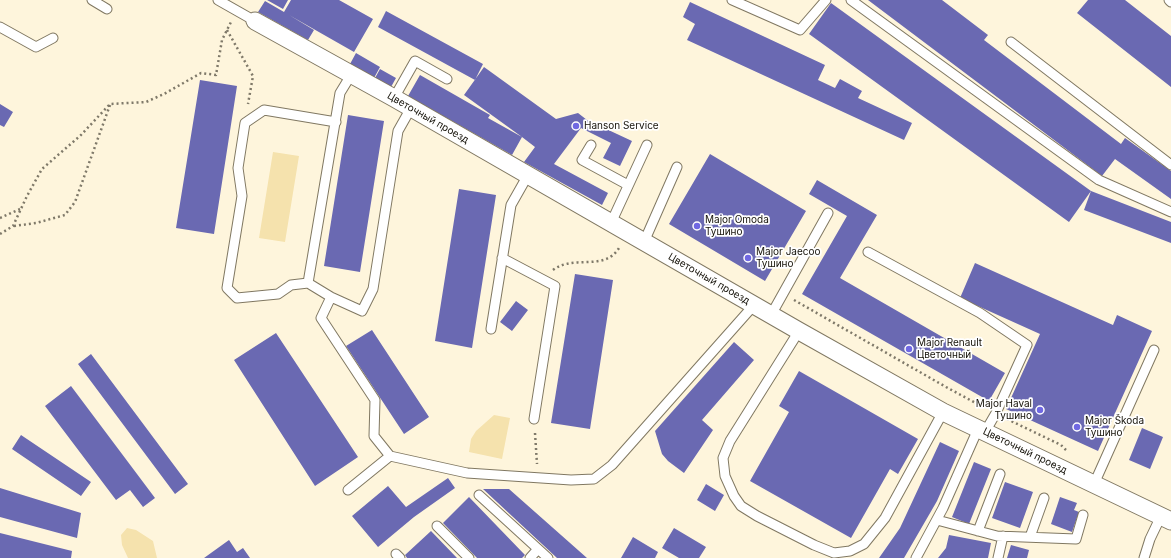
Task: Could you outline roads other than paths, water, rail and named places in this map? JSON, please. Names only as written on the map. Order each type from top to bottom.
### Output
[{"type":"street","name":"Цветочный проезд","points":[[255,21],[394,98],[770,315],[943,412],[1166,519]]},
{"type":"lane","points":[[92,0],[107,9]]},
{"type":"lane","points":[[218,0],[255,21]]},
{"type":"lane","points":[[732,0],[800,30],[826,0]]},
{"type":"lane","points":[[851,0],[1099,180],[1171,212]]},
{"type":"lane","points":[[0,27],[36,47],[53,38]]},
{"type":"lane","points":[[1011,42],[1171,165]]},
{"type":"lane","points":[[394,98],[415,61],[447,79]]},
{"type":"lane","points":[[308,283],[340,93],[351,75]]},
{"type":"lane","points":[[336,122],[264,110],[245,123],[238,168],[242,196],[227,288],[237,298],[278,294],[291,285],[308,283],[331,297],[362,311],[373,289],[398,130],[411,108]]},
{"type":"lane","points":[[590,145],[582,160],[628,185]]},
{"type":"lane","points":[[611,223],[647,145]]},
{"type":"lane","points":[[644,242],[677,167]]},
{"type":"lane","points":[[491,329],[511,205],[528,175]]},
{"type":"lane","points":[[770,315],[828,213]]},
{"type":"lane","points":[[868,252],[980,313],[1027,345],[996,413],[981,430],[937,520],[916,558]]},
{"type":"lane","points":[[502,258],[555,286],[534,419]]},
{"type":"lane","points":[[331,297],[321,318],[375,400],[374,436],[390,456],[467,472],[572,480],[594,479],[612,465],[754,305]]},
{"type":"lane","points":[[799,331],[730,441],[723,458],[725,476],[734,496],[741,506],[757,516],[814,546],[834,553],[850,551],[864,544],[885,518],[943,412]]},
{"type":"lane","points":[[1094,484],[1154,350]]},
{"type":"lane","points":[[348,490],[390,456]]},
{"type":"lane","points":[[978,531],[1000,474]]},
{"type":"lane","points":[[479,495],[548,558]]},
{"type":"lane","points":[[1030,537],[1044,498]]},
{"type":"lane","points":[[937,520],[997,536],[1076,539],[1083,515]]},
{"type":"lane","points":[[1144,558],[1150,539],[1166,519]]},
{"type":"lane","points":[[437,526],[469,558]]},
{"type":"lane","points":[[998,558],[1003,536]]},
{"type":"lane","points":[[530,558],[538,549]]},
{"type":"place","name":"Hanson Service","points":[[576,126]]},
{"type":"place","name":"Major Omoda Тушино","points":[[697,226]]},
{"type":"place","name":"Major Jaecoo Тушино","points":[[748,258]]},
{"type":"place","name":"Major Renault Цветочный","points":[[909,349]]},
{"type":"place","name":"Major Haval Тушино","points":[[1040,410]]},
{"type":"place","name":"Major Škoda Тушино","points":[[1077,427]]}]
